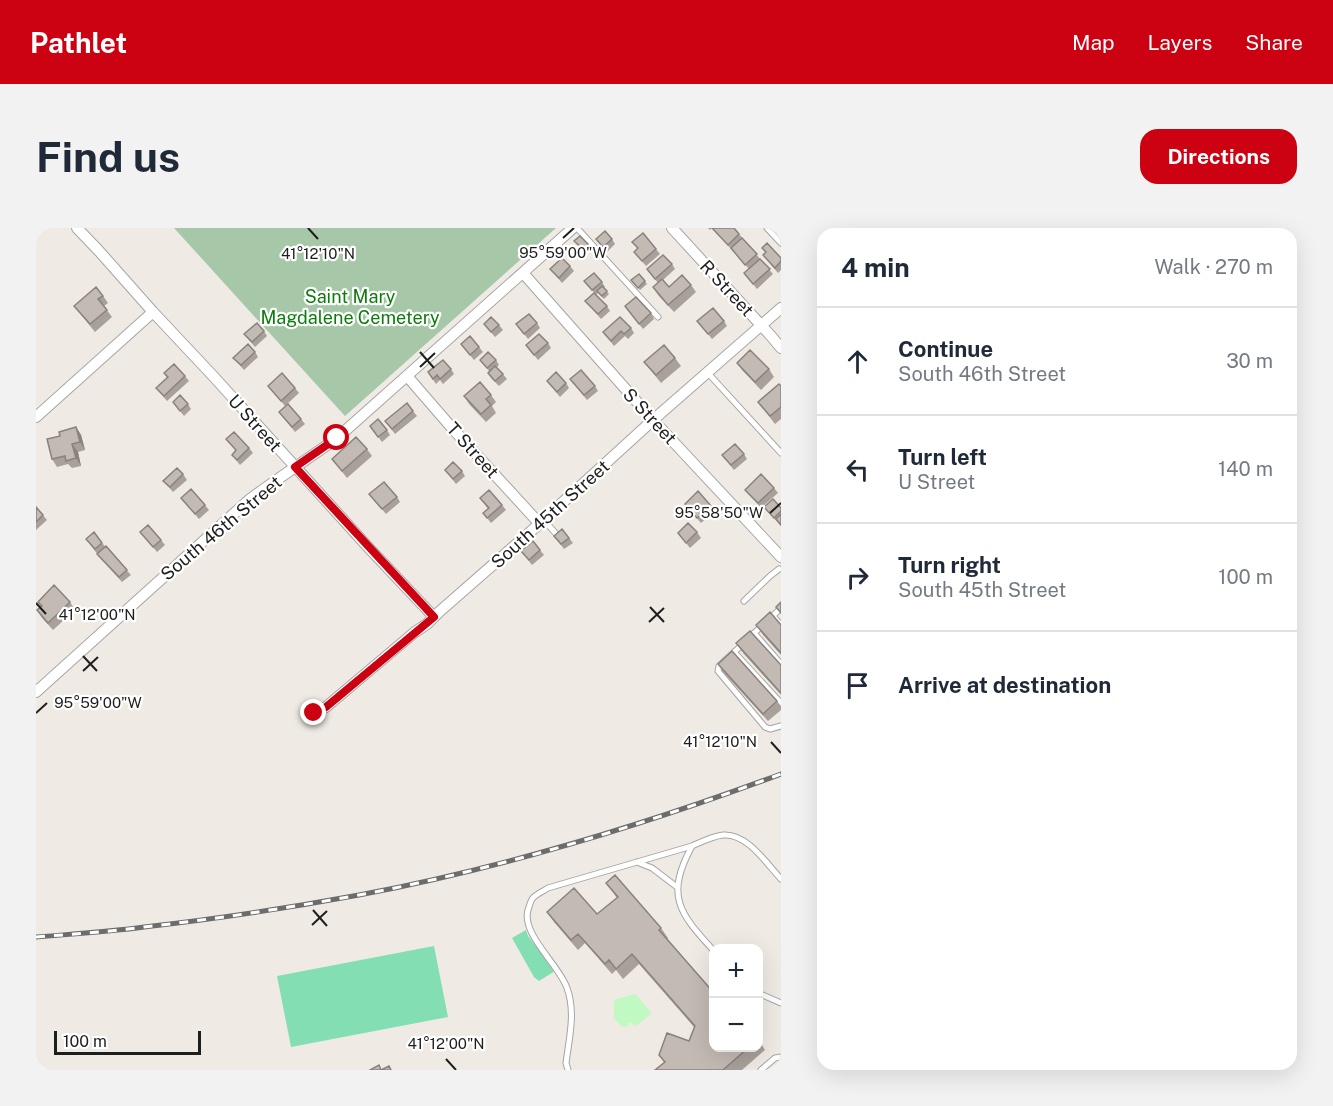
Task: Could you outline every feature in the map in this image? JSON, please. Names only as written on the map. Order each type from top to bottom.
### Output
[{"type":"street","name":"U Street","points":[[77,228],[434,617]]},
{"type":"street","name":"South 46th Street","points":[[36,692],[249,500],[337,438],[575,228]]},
{"type":"street","name":"R Street","points":[[672,228],[781,348]]},
{"type":"street","name":"S Street","points":[[523,273],[653,420],[781,557]]},
{"type":"street","name":"South 45th Street","points":[[314,713],[326,707],[434,617],[781,308]]},
{"type":"street","points":[[36,417],[153,312]]},
{"type":"street","name":"T Street","points":[[407,376],[452,428],[542,522]]},
{"type":"lane","points":[[575,228],[658,317]]},
{"type":"lane","points":[[767,228],[781,243]]},
{"type":"lane","points":[[707,372],[781,453]]},
{"type":"lane","points":[[542,522],[558,536]]},
{"type":"lane","points":[[744,601],[780,569]]},
{"type":"lane","points":[[781,608],[734,651],[719,666],[718,671],[765,727],[770,729],[781,726]]},
{"type":"lane","points":[[773,616],[781,625]]},
{"type":"lane","points":[[754,633],[781,664]]},
{"type":"lane","points":[[734,651],[781,703]]},
{"type":"lane","points":[[568,1070],[566,1063],[572,1011],[567,988],[528,927],[527,912],[532,898],[548,888],[722,835],[735,836],[747,842],[781,879]]},
{"type":"lane","points":[[692,846],[684,860],[677,887],[679,904],[689,922],[709,945]]},
{"type":"lane","points":[[637,862],[651,868],[677,887]]},
{"type":"lane","points":[[763,995],[781,1003]]},
{"type":"lane","points":[[761,1070],[775,1058],[781,1057]]},
{"type":"green space","name":"Saint Mary Magdalene Cemetery","points":[[174,228],[556,228],[345,416]]},
{"type":"green space","points":[[526,930],[528,936],[555,971],[539,981],[534,977],[512,938]]},
{"type":"green space","points":[[434,946],[448,1017],[291,1047],[277,976]]},
{"type":"green space","points":[[635,994],[652,1013],[637,1025],[634,1026],[631,1022],[629,1026],[622,1027],[614,1018],[614,1002],[616,999]]},
{"type":"building","points":[[712,228],[734,228],[739,234],[728,245]]},
{"type":"building","points":[[605,231],[612,239],[603,247],[596,239]]},
{"type":"building","points":[[643,233],[656,249],[642,261],[634,252],[638,248],[632,242]]},
{"type":"building","points":[[580,236],[588,244],[583,249],[574,241]]},
{"type":"building","points":[[742,238],[757,254],[745,265],[731,248]]},
{"type":"building","points":[[767,243],[781,258],[775,268],[763,255],[766,252],[762,248]]},
{"type":"building","points":[[663,255],[672,264],[655,279],[647,269]]},
{"type":"building","points":[[562,258],[570,266],[559,278],[550,269]]},
{"type":"building","points":[[760,259],[770,269],[753,284],[744,273]]},
{"type":"building","points":[[594,273],[602,282],[592,290],[584,281]]},
{"type":"building","points":[[639,274],[645,281],[638,288],[631,280]]},
{"type":"building","points":[[682,275],[691,285],[668,305],[653,287],[662,279],[669,287]]},
{"type":"building","points":[[602,286],[607,291],[602,296],[597,291]]},
{"type":"building","points":[[96,287],[103,296],[98,299],[107,310],[90,324],[74,306]]},
{"type":"building","points":[[594,293],[607,306],[598,314],[585,301]]},
{"type":"building","points":[[636,297],[651,313],[639,324],[625,306]]},
{"type":"building","points":[[713,308],[724,321],[708,334],[697,321]]},
{"type":"building","points":[[529,314],[537,323],[524,334],[516,324]]},
{"type":"building","points":[[491,317],[499,325],[491,332],[484,324]]},
{"type":"building","points":[[620,317],[631,328],[624,334],[621,331],[611,341],[603,332]]},
{"type":"building","points":[[257,323],[264,331],[252,342],[244,334]]},
{"type":"building","points":[[539,334],[548,343],[534,355],[526,345]]},
{"type":"building","points":[[470,336],[479,347],[470,355],[461,344]]},
{"type":"building","points":[[248,344],[255,352],[241,365],[233,358]]},
{"type":"building","points":[[664,345],[675,358],[656,375],[644,362]]},
{"type":"building","points":[[750,350],[769,369],[755,382],[737,363]]},
{"type":"building","points":[[488,352],[496,360],[487,368],[480,360]]},
{"type":"building","points":[[443,360],[451,369],[440,379],[437,375],[433,379],[428,372]]},
{"type":"building","points":[[174,364],[185,376],[164,396],[156,388],[168,377],[164,373]]},
{"type":"building","points":[[495,366],[503,374],[495,381],[488,373]]},
{"type":"building","points":[[581,370],[595,386],[584,395],[570,379]]},
{"type":"building","points":[[556,372],[566,383],[557,392],[547,381]]},
{"type":"building","points":[[282,373],[295,388],[281,401],[268,386]]},
{"type":"building","points":[[480,382],[491,395],[486,399],[491,405],[481,414],[464,396]]},
{"type":"building","points":[[779,384],[781,386],[781,407],[770,416],[758,402]]},
{"type":"building","points":[[180,395],[188,404],[180,411],[173,402]]},
{"type":"building","points":[[407,403],[413,411],[392,429],[385,421]]},
{"type":"building","points":[[288,404],[301,419],[292,427],[279,412]]},
{"type":"building","points":[[378,419],[387,430],[378,437],[370,426]]},
{"type":"building","points":[[76,427],[80,442],[72,444],[76,458],[66,461],[65,456],[52,459],[47,439],[60,436],[59,432]]},
{"type":"building","points":[[234,432],[249,448],[237,460],[232,455],[236,450],[226,439]]},
{"type":"building","points":[[356,437],[367,449],[342,471],[332,459]]},
{"type":"building","points":[[735,444],[744,454],[731,465],[722,455]]},
{"type":"building","points":[[453,462],[462,471],[453,479],[445,470]]},
{"type":"building","points":[[177,468],[183,474],[170,487],[163,481]]},
{"type":"building","points":[[761,474],[774,488],[758,503],[745,490]]},
{"type":"building","points":[[384,482],[397,497],[382,509],[369,494]]},
{"type":"building","points":[[191,489],[205,505],[195,514],[181,498]]},
{"type":"building","points":[[489,490],[502,505],[487,518],[483,513],[489,508],[480,498]]},
{"type":"building","points":[[698,491],[711,506],[697,518],[685,504]]},
{"type":"building","points":[[773,499],[781,508],[774,518],[764,507]]},
{"type":"building","points":[[36,507],[43,515],[36,522]]},
{"type":"building","points":[[781,514],[781,525],[776,519]]},
{"type":"building","points":[[688,523],[697,532],[686,543],[678,533]]},
{"type":"building","points":[[148,525],[161,540],[153,547],[140,532]]},
{"type":"building","points":[[562,529],[569,538],[561,544],[554,536]]},
{"type":"building","points":[[94,532],[102,543],[95,549],[86,539]]},
{"type":"building","points":[[533,541],[540,550],[529,560],[521,551]]},
{"type":"building","points":[[106,546],[127,570],[119,577],[97,554]]},
{"type":"building","points":[[54,585],[70,602],[48,623],[37,610],[42,606],[38,602]]},
{"type":"building","points":[[781,602],[781,613],[776,607]]},
{"type":"building","points":[[770,612],[781,625],[781,653],[756,625]]},
{"type":"building","points":[[750,631],[781,665],[781,693],[736,643]]},
{"type":"building","points":[[732,651],[777,701],[763,714],[718,664]]},
{"type":"building","points":[[615,875],[709,987],[709,1052],[743,1052],[723,1070],[655,1070],[665,1062],[659,1055],[667,1033],[689,1041],[695,1026],[632,954],[616,969],[609,960],[605,964],[578,934],[571,940],[547,912],[574,888],[597,914],[618,897],[606,883]]},
{"type":"building","points":[[379,1065],[381,1070],[370,1070]]},
{"type":"railway","points":[[36,937],[225,917],[413,884],[573,844],[678,811],[781,774]]},
{"type":"route","points":[[314,713],[326,707],[434,617],[295,467],[337,438]]}]
